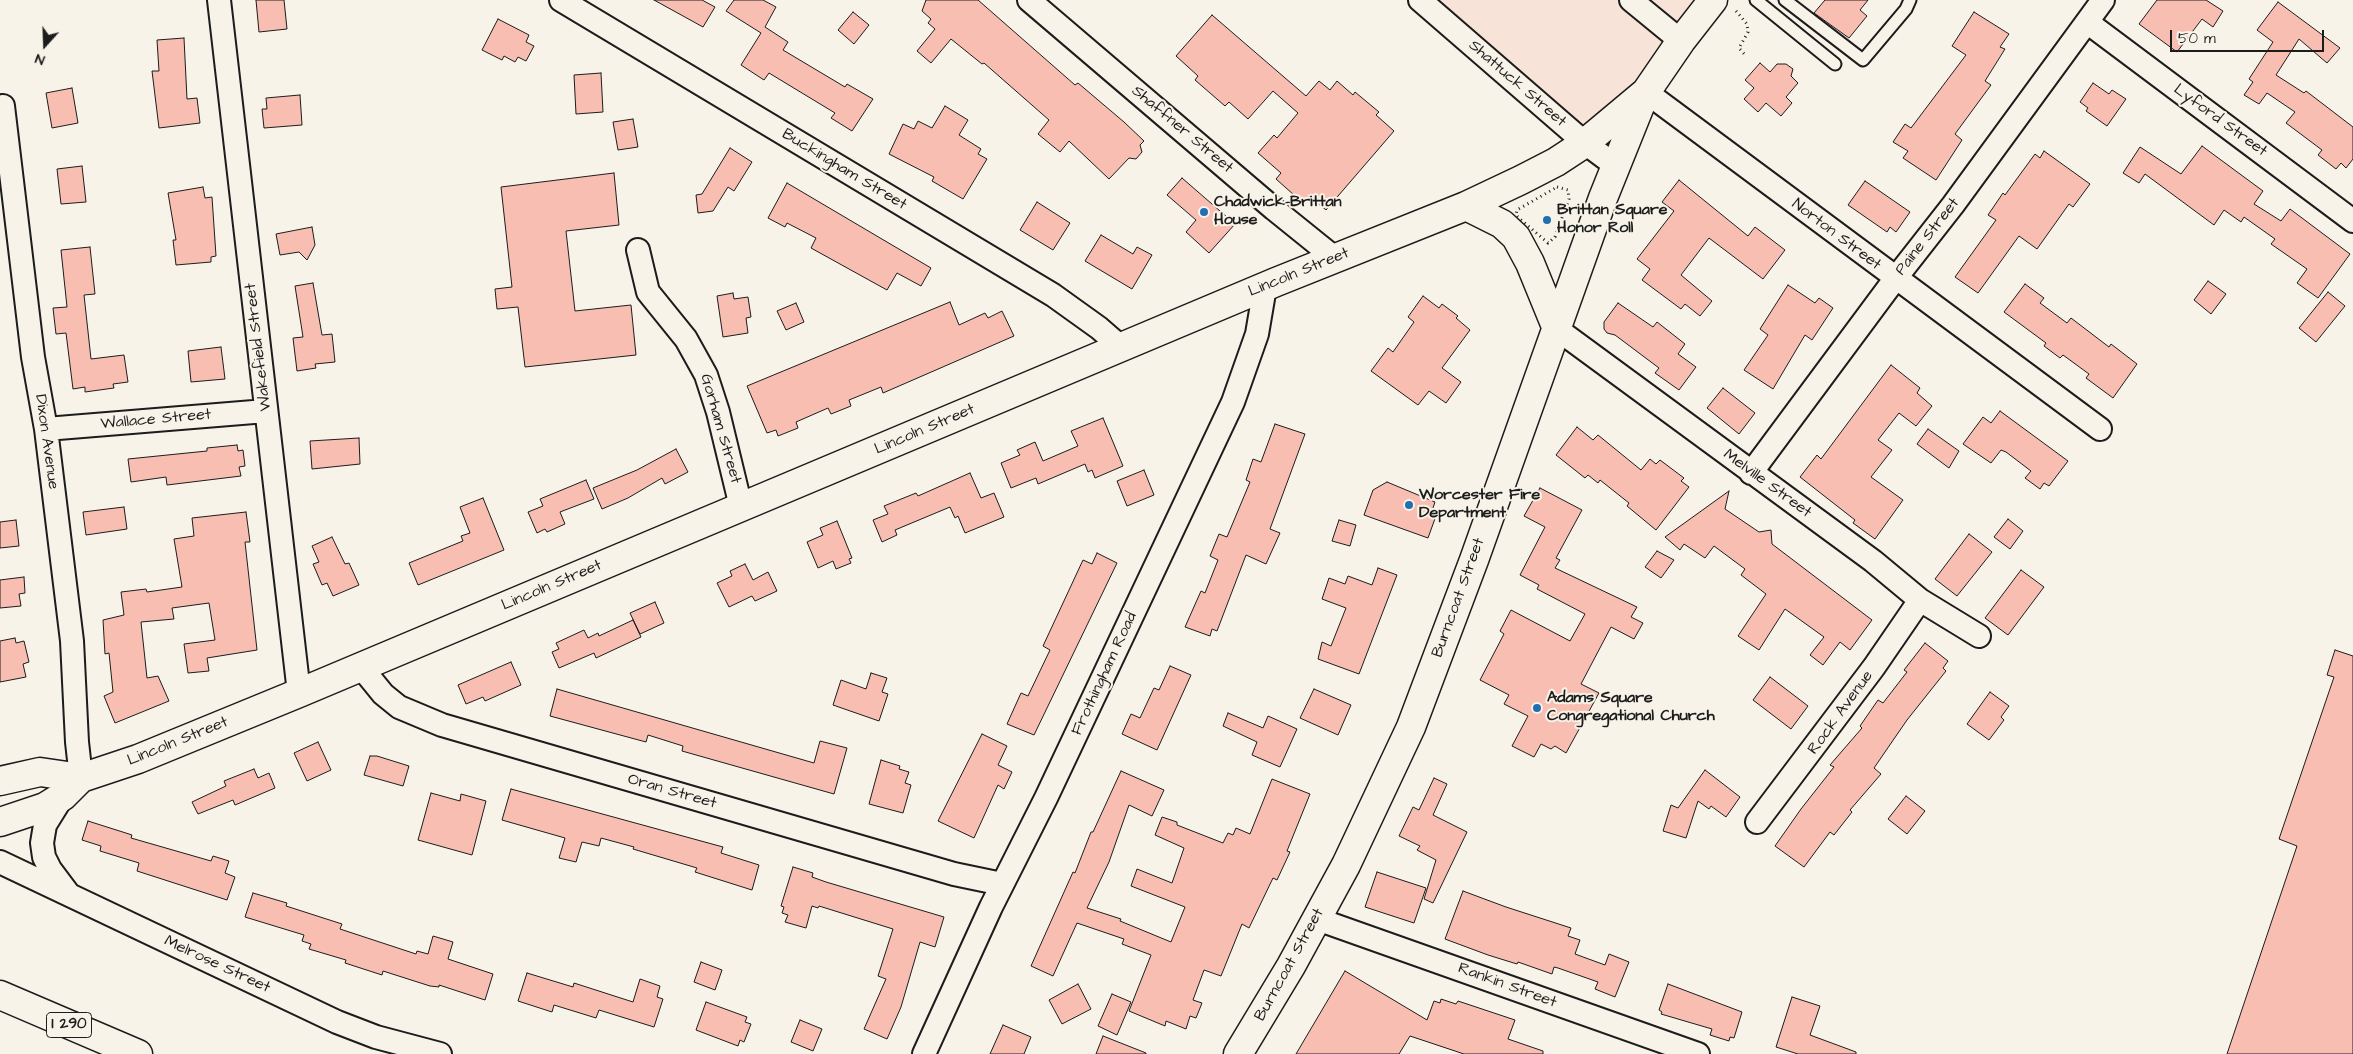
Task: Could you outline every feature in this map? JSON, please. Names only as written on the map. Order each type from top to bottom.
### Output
[{"type":"main road","name":"Lincoln Street","points":[[0,822],[45,807],[72,787],[138,759],[1122,348],[1265,286],[1466,206],[1556,162],[1584,143],[1646,92],[1680,41],[1725,6]]},
{"type":"main road","name":"Burncoat Street","points":[[1238,1054],[1291,966],[1346,865],[1411,727],[1616,166],[1646,92]]},
{"type":"main road","points":[[1466,206],[1502,224],[1516,237],[1530,263],[1557,329]]},
{"type":"main road","name":"Lincoln Street","points":[[0,781],[40,772],[72,787]]},
{"type":"main road","name":"I 290","points":[[0,995],[138,1054]]},
{"type":"street","name":"Wakefield Street","points":[[219,0],[299,693]]},
{"type":"street","name":"Buckingham Street","points":[[561,0],[1052,296],[1099,328],[1122,348]]},
{"type":"street","name":"Shaffner Street","points":[[1029,0],[1274,209],[1336,259]]},
{"type":"street","name":"Shattuck Street","points":[[1420,0],[1584,143],[1616,166]]},
{"type":"street","points":[[1631,0],[1680,41]]},
{"type":"street","name":"Paine Street","points":[[1751,473],[1895,279],[1953,205],[2103,0]]},
{"type":"street","name":"Lyford Street","points":[[2087,22],[2353,221]]},
{"type":"street","name":"Norton Street","points":[[1646,92],[1895,279],[2100,429]]},
{"type":"street","name":"Dixon Avenue","points":[[3,106],[33,357],[46,428],[72,641],[77,742],[72,787]]},
{"type":"street","name":"Gorham Street","points":[[638,250],[648,292],[686,339],[706,375],[721,422],[741,507]]},
{"type":"street","name":"Frothingham Road","points":[[924,1054],[1002,884],[1076,736],[1234,402],[1257,334],[1265,286]]},
{"type":"street","name":"Melville Street","points":[[1557,329],[1873,561],[1920,600],[1979,636]]},
{"type":"street","name":"Wallace Street","points":[[46,428],[266,411]]},
{"type":"street","name":"Rock Avenue","points":[[1757,822],[1874,667],[1920,600]]},
{"type":"street","name":"Oran Street","points":[[361,667],[383,694],[399,707],[442,725],[954,874],[1002,884]]},
{"type":"street","points":[[70,896],[50,870],[44,857],[42,843],[45,825],[72,787]]},
{"type":"street","name":"Melrose Street","points":[[0,862],[337,1022],[376,1036],[440,1054]]},
{"type":"street","name":"Rankin Street","points":[[1316,919],[1698,1054]]},
{"type":"lane","points":[[1756,0],[1835,64]]},
{"type":"lane","points":[[1789,1],[1863,60],[1906,9],[1910,0]]},
{"type":"path","points":[[1725,6],[1747,24],[1748,32],[1739,48],[1746,56]]},
{"type":"path","points":[[1557,188],[1564,188],[1570,194],[1569,199],[1555,237],[1548,243],[1516,215],[1517,210],[1557,188]]},
{"type":"shaded area","points":[[1420,0],[1713,0],[1585,143]]},
{"type":"building","points":[[256,0],[284,0],[287,29],[259,32]]},
{"type":"building","points":[[654,0],[702,0],[715,7],[703,27]]},
{"type":"building","points":[[734,0],[763,0],[776,7],[765,27],[788,42],[783,50],[845,87],[847,84],[873,99],[852,131],[831,118],[835,113],[769,73],[764,80],[741,65],[761,33],[726,11]]},
{"type":"building","points":[[926,0],[978,0],[1075,85],[1078,83],[1124,122],[1144,141],[1140,145],[1142,152],[1136,159],[1129,158],[1109,179],[1069,141],[1060,152],[1038,134],[1049,120],[984,63],[982,64],[951,39],[931,63],[917,51],[935,29],[928,23],[931,19],[922,11]]},
{"type":"building","points":[[1825,0],[1868,0],[1860,10],[1867,16],[1849,38],[1814,13]]},
{"type":"building","points":[[2157,0],[2206,0],[2223,11],[2213,27],[2202,19],[2177,52],[2139,24]]},
{"type":"building","points":[[2278,2],[2340,48],[2327,63],[2299,39],[2276,75],[2304,93],[2306,91],[2353,127],[2353,159],[2346,168],[2341,163],[2336,169],[2318,155],[2322,150],[2286,123],[2295,112],[2267,93],[2259,104],[2244,95],[2253,82],[2249,79],[2273,42],[2257,30]]},
{"type":"building","points":[[853,12],[869,25],[854,44],[838,30]]},
{"type":"building","points":[[1974,12],[2009,34],[2000,47],[2005,49],[1985,81],[1991,85],[1955,134],[1962,140],[1936,180],[1903,158],[1908,151],[1893,142],[1905,124],[1911,128],[1966,55],[1952,46]]},
{"type":"building","points":[[1212,15],[1306,96],[1319,81],[1330,90],[1337,81],[1353,95],[1355,92],[1379,112],[1376,115],[1394,131],[1326,210],[1309,196],[1303,203],[1276,179],[1281,173],[1258,153],[1274,135],[1277,138],[1298,113],[1273,91],[1248,119],[1229,102],[1225,106],[1195,80],[1198,76],[1176,56]]},
{"type":"building","points":[[498,19],[529,35],[526,42],[534,46],[526,61],[518,57],[515,62],[504,56],[502,60],[482,50]]},
{"type":"building","points":[[184,38],[187,99],[197,98],[200,123],[159,128],[152,71],[159,71],[157,40]]},
{"type":"building","points":[[1760,63],[1770,72],[1777,64],[1786,64],[1793,69],[1791,76],[1798,83],[1786,97],[1792,103],[1781,116],[1766,103],[1758,112],[1744,99],[1754,88],[1745,80]]},
{"type":"building","points":[[601,73],[603,112],[576,114],[574,75]]},
{"type":"building","points":[[2093,83],[2109,94],[2112,90],[2126,99],[2107,126],[2086,111],[2088,108],[2080,102]]},
{"type":"building","points":[[72,88],[78,123],[52,128],[46,93]]},
{"type":"building","points":[[300,95],[302,125],[264,128],[262,109],[267,109],[266,98]]},
{"type":"building","points":[[945,106],[968,120],[959,135],[981,149],[978,154],[987,159],[963,199],[932,181],[934,177],[889,154],[903,124],[914,129],[918,121],[932,128]]},
{"type":"building","points":[[633,119],[638,147],[618,150],[613,122]]},
{"type":"building","points":[[2202,146],[2263,191],[2254,204],[2281,221],[2290,209],[2350,254],[2318,298],[2297,283],[2307,269],[2271,244],[2275,239],[2244,217],[2241,222],[2224,210],[2214,225],[2145,174],[2139,183],[2123,173],[2140,147],[2181,174]]},
{"type":"building","points":[[730,148],[752,162],[734,191],[728,187],[713,211],[698,213],[696,195],[702,194]]},
{"type":"building","points":[[2044,151],[2090,184],[2073,207],[2069,204],[2037,249],[2019,236],[1978,293],[1955,277],[1996,220],[1988,215],[2003,193],[2005,195],[2035,154],[2040,158]]},
{"type":"building","points":[[82,166],[86,202],[61,204],[57,169]]},
{"type":"building","points":[[614,173],[619,225],[566,231],[575,311],[631,305],[636,355],[525,367],[518,307],[497,309],[495,289],[512,287],[501,187]]},
{"type":"building","name":"Chadwick-Brittan House","points":[[1182,178],[1235,224],[1209,253],[1186,232],[1196,220],[1167,195]]},
{"type":"building","points":[[1679,180],[1748,236],[1755,227],[1785,250],[1763,279],[1709,238],[1681,275],[1712,301],[1700,316],[1685,304],[1681,309],[1642,280],[1650,269],[1637,259],[1674,211],[1662,202]]},
{"type":"building","points":[[1865,181],[1910,212],[1896,232],[1890,227],[1887,232],[1848,205]]},
{"type":"building","points":[[787,183],[931,268],[921,286],[897,273],[887,290],[811,248],[816,238],[787,223],[785,227],[768,218]]},
{"type":"building","points":[[203,187],[205,198],[212,197],[216,256],[211,257],[211,262],[176,265],[173,240],[176,240],[168,193]]},
{"type":"building","points":[[1037,202],[1070,223],[1053,250],[1020,230]]},
{"type":"building","points":[[312,227],[315,245],[307,260],[299,252],[280,255],[276,234]]},
{"type":"building","points":[[1101,235],[1133,254],[1137,247],[1152,255],[1132,289],[1085,261]]},
{"type":"building","points":[[90,247],[95,294],[84,295],[91,359],[124,355],[128,382],[113,384],[114,388],[85,392],[85,387],[73,389],[66,333],[56,334],[53,308],[67,307],[61,250]]},
{"type":"building","points":[[2208,281],[2226,294],[2211,314],[2194,300]]},
{"type":"building","points":[[313,283],[322,335],[332,334],[335,362],[315,364],[316,368],[297,371],[293,338],[303,337],[295,286]]},
{"type":"building","points":[[2025,284],[2044,298],[2040,303],[2067,323],[2071,318],[2109,347],[2111,344],[2137,364],[2113,398],[2086,378],[2089,374],[2063,355],[2060,358],[2044,346],[2046,343],[2004,312]]},
{"type":"building","points":[[1788,285],[1815,303],[1819,298],[1833,308],[1812,340],[1805,335],[1773,389],[1744,370],[1768,335],[1760,329]]},
{"type":"building","points":[[2328,292],[2345,306],[2316,342],[2299,328]]},
{"type":"building","points":[[733,293],[734,299],[748,297],[751,317],[746,318],[748,333],[723,337],[717,296]]},
{"type":"building","points":[[1423,296],[1439,308],[1442,304],[1458,316],[1456,318],[1470,330],[1442,368],[1461,382],[1446,403],[1429,391],[1418,405],[1371,371],[1388,348],[1393,352],[1414,322],[1408,317]]},
{"type":"building","points":[[950,302],[959,325],[985,313],[988,318],[1002,311],[1014,336],[883,393],[881,387],[849,400],[851,406],[831,414],[828,408],[796,422],[798,428],[778,436],[776,430],[767,433],[747,386]]},
{"type":"building","points":[[796,303],[804,322],[786,330],[777,311]]},
{"type":"building","points":[[1618,303],[1653,327],[1657,322],[1685,344],[1678,354],[1696,367],[1679,390],[1655,373],[1659,368],[1615,335],[1607,333],[1604,329],[1604,322]]},
{"type":"building","points":[[221,347],[225,379],[191,382],[188,351]]},
{"type":"building","points":[[1891,365],[1920,388],[1917,393],[1932,406],[1916,426],[1899,413],[1878,440],[1892,450],[1871,477],[1903,500],[1875,539],[1853,523],[1855,520],[1800,477],[1817,455],[1821,459]]},
{"type":"building","points":[[1723,388],[1755,413],[1739,434],[1707,408]]},
{"type":"building","points":[[2000,411],[2068,461],[2049,486],[2044,483],[2040,489],[2025,478],[2031,471],[2006,452],[2001,450],[1991,463],[1963,444],[1983,417],[1991,423]]},
{"type":"building","points":[[1103,418],[1123,466],[1095,478],[1092,470],[1088,472],[1085,464],[1038,484],[1036,478],[1011,488],[1001,463],[1020,455],[1017,450],[1035,442],[1043,461],[1078,446],[1071,431]]},
{"type":"building","points":[[1275,424],[1305,434],[1270,529],[1280,533],[1266,564],[1246,555],[1217,631],[1212,629],[1210,636],[1185,627],[1201,591],[1205,593],[1218,560],[1210,556],[1219,534],[1227,537],[1250,482],[1246,480],[1253,459],[1261,462]]},
{"type":"building","points":[[1577,427],[1593,440],[1598,435],[1641,470],[1650,459],[1656,464],[1660,460],[1684,478],[1681,481],[1689,487],[1656,530],[1627,506],[1629,503],[1600,480],[1598,483],[1588,475],[1585,478],[1556,455]]},
{"type":"building","points":[[1928,429],[1959,451],[1949,468],[1917,444]]},
{"type":"building","points":[[359,438],[360,464],[312,469],[310,441]]},
{"type":"building","points":[[237,445],[238,451],[243,450],[245,466],[239,467],[241,476],[167,485],[166,477],[131,482],[128,459],[207,451],[207,448]]},
{"type":"building","points":[[676,449],[688,472],[665,484],[662,478],[628,498],[602,509],[593,488],[637,470]]},
{"type":"building","points":[[1144,470],[1154,495],[1127,506],[1117,481]]},
{"type":"building","points":[[970,473],[981,498],[994,493],[1004,517],[965,533],[958,516],[955,518],[950,507],[895,530],[897,535],[882,542],[873,520],[888,514],[884,506],[916,493],[918,496]]},
{"type":"building","points":[[586,480],[594,499],[560,512],[565,524],[547,532],[545,529],[537,533],[528,512],[543,506],[540,499]]},
{"type":"building","points":[[1387,482],[1435,502],[1432,511],[1437,513],[1428,538],[1364,515],[1373,490]]},
{"type":"building","points":[[1540,488],[1582,510],[1556,558],[1560,560],[1555,568],[1637,607],[1631,617],[1643,623],[1634,639],[1611,627],[1581,684],[1599,693],[1566,753],[1555,746],[1551,749],[1541,744],[1534,757],[1512,746],[1528,716],[1504,704],[1509,695],[1480,680],[1504,634],[1500,631],[1511,610],[1570,641],[1585,614],[1537,589],[1539,585],[1520,575],[1545,527],[1524,516]]},
{"type":"building","points":[[1729,491],[1725,509],[1759,532],[1771,530],[1772,544],[1872,620],[1850,650],[1840,642],[1823,665],[1810,655],[1824,637],[1785,609],[1759,650],[1738,636],[1766,594],[1741,575],[1745,569],[1714,546],[1705,558],[1684,544],[1680,550],[1665,537]]},
{"type":"building","points":[[483,498],[504,550],[418,585],[409,563],[463,541],[461,536],[470,533],[460,507]]},
{"type":"building","points":[[124,507],[127,529],[86,535],[83,512]]},
{"type":"building","points":[[246,512],[250,542],[245,542],[257,650],[207,658],[209,671],[188,673],[184,644],[215,640],[209,603],[172,608],[174,619],[141,622],[147,678],[158,676],[169,701],[115,723],[104,696],[113,692],[109,653],[105,654],[103,620],[124,615],[121,592],[146,589],[147,592],[182,587],[174,539],[194,536],[192,518]]},
{"type":"building","points":[[2008,519],[2023,531],[2010,549],[1994,537]]},
{"type":"building","points":[[16,520],[19,546],[0,548],[0,522]]},
{"type":"building","points":[[1339,520],[1356,525],[1350,546],[1332,541]]},
{"type":"building","points":[[837,521],[852,558],[849,559],[851,563],[836,569],[833,561],[818,568],[807,542],[823,535],[820,528]]},
{"type":"building","points":[[1969,534],[1992,552],[1957,596],[1935,579]]},
{"type":"building","points":[[332,537],[345,564],[349,563],[359,585],[333,596],[327,583],[322,585],[313,564],[319,562],[312,546]]},
{"type":"building","points":[[1657,551],[1674,560],[1661,578],[1645,567]]},
{"type":"building","points":[[1097,553],[1117,563],[1034,735],[1007,724],[1021,693],[1028,696],[1050,650],[1043,646],[1083,560],[1092,564]]},
{"type":"building","points":[[745,564],[753,580],[768,572],[777,591],[755,601],[752,596],[729,607],[717,583],[732,576],[730,571]]},
{"type":"building","points":[[1378,568],[1397,575],[1359,674],[1318,659],[1322,642],[1331,646],[1346,608],[1322,599],[1329,578],[1345,584],[1348,576],[1372,585]]},
{"type":"building","points":[[2021,570],[2044,587],[2008,635],[1985,618]]},
{"type":"building","points":[[24,577],[25,593],[19,594],[21,606],[0,608],[0,580]]},
{"type":"building","points":[[655,602],[664,623],[640,634],[630,613]]},
{"type":"building","points":[[633,620],[641,637],[596,658],[594,653],[559,668],[552,652],[559,649],[556,643],[584,630],[588,638],[598,633],[599,636]]},
{"type":"building","points":[[15,638],[16,643],[24,641],[29,662],[23,664],[26,677],[0,682],[0,641]]},
{"type":"building","points":[[1925,643],[1948,661],[1943,668],[1946,671],[1907,720],[1874,768],[1881,774],[1850,810],[1852,812],[1834,835],[1830,832],[1804,867],[1775,846],[1834,767],[1830,765],[1862,728],[1860,726],[1878,700],[1883,703],[1907,672],[1904,670]]},
{"type":"building","points":[[2335,650],[2353,656],[2353,1054],[2227,1054],[2297,846],[2279,839],[2334,677],[2327,675]]},
{"type":"building","points":[[511,662],[521,685],[485,701],[483,697],[466,704],[458,685]]},
{"type":"building","points":[[1170,666],[1191,675],[1157,750],[1122,734],[1131,714],[1140,718],[1154,688],[1159,690]]},
{"type":"building","points":[[871,673],[887,678],[882,692],[888,694],[879,721],[833,705],[841,680],[866,689]]},
{"type":"building","points":[[1770,677],[1808,706],[1791,729],[1753,700]]},
{"type":"building","points":[[557,689],[814,763],[820,741],[847,748],[834,794],[682,751],[683,746],[648,735],[646,742],[550,716]]},
{"type":"building","points":[[1314,689],[1351,705],[1338,735],[1300,718]]},
{"type":"building","points":[[1990,692],[2009,706],[2001,717],[2004,720],[1989,740],[1967,724]]},
{"type":"building","points":[[1228,713],[1263,728],[1268,716],[1297,729],[1280,767],[1252,755],[1257,742],[1223,726]]},
{"type":"building","points":[[982,734],[1007,746],[998,765],[1012,772],[1004,789],[998,785],[974,838],[938,821]]},
{"type":"building","points":[[318,742],[331,770],[307,781],[294,753]]},
{"type":"building","points":[[370,756],[377,756],[409,766],[403,786],[364,775]]},
{"type":"building","points":[[881,760],[900,766],[899,769],[909,772],[905,783],[911,785],[903,813],[869,804]]},
{"type":"building","points":[[254,769],[258,778],[269,773],[275,788],[235,805],[233,800],[198,814],[192,802],[226,786],[224,781]]},
{"type":"building","points":[[1705,770],[1740,797],[1726,817],[1711,806],[1709,809],[1698,801],[1686,838],[1663,831],[1671,805],[1678,808]]},
{"type":"building","points":[[1121,771],[1164,790],[1152,816],[1129,805],[1109,862],[1087,908],[1121,919],[1120,921],[1171,942],[1185,907],[1131,886],[1137,869],[1172,883],[1184,848],[1155,835],[1162,817],[1223,843],[1228,833],[1233,835],[1236,828],[1250,834],[1272,779],[1310,794],[1287,851],[1290,852],[1277,880],[1273,878],[1249,928],[1242,924],[1221,976],[1204,970],[1193,1000],[1202,1003],[1196,1018],[1190,1016],[1186,1029],[1166,1021],[1165,1026],[1129,1011],[1151,955],[1122,944],[1124,939],[1077,923],[1053,976],[1031,966],[1073,872],[1075,873],[1091,832],[1093,832]]},
{"type":"building","points":[[1434,778],[1447,784],[1433,815],[1467,832],[1433,903],[1424,899],[1436,860],[1417,850],[1420,846],[1399,836],[1413,807],[1419,810]]},
{"type":"building","points":[[511,789],[723,847],[721,853],[759,865],[752,890],[695,872],[697,868],[601,838],[599,846],[582,842],[576,862],[559,858],[565,838],[502,820]]},
{"type":"building","points":[[431,793],[460,801],[461,794],[486,801],[472,855],[418,840]]},
{"type":"building","points":[[1906,796],[1925,811],[1907,834],[1888,819]]},
{"type":"building","points":[[88,821],[132,835],[131,838],[211,861],[213,856],[229,861],[225,873],[235,877],[227,900],[137,871],[139,863],[100,851],[101,846],[82,840]]},
{"type":"building","points":[[793,867],[813,873],[812,877],[826,882],[944,917],[935,947],[920,942],[901,1007],[887,1039],[864,1029],[886,979],[878,976],[893,929],[819,906],[818,908],[812,906],[806,928],[785,922],[788,915],[782,913],[784,907],[781,906]]},
{"type":"building","points":[[1377,872],[1426,888],[1414,923],[1365,907]]},
{"type":"building","points":[[1463,891],[1571,928],[1568,936],[1580,940],[1575,954],[1605,965],[1609,954],[1629,962],[1615,997],[1595,989],[1598,982],[1558,968],[1554,967],[1552,974],[1518,962],[1517,964],[1488,955],[1445,939]]},
{"type":"building","points":[[253,893],[287,903],[286,906],[342,924],[340,929],[416,954],[417,951],[428,954],[433,936],[453,942],[448,959],[493,974],[485,1000],[439,985],[439,987],[430,986],[383,971],[382,975],[345,963],[346,960],[309,949],[311,944],[302,941],[304,935],[245,917]]},
{"type":"building","points":[[701,962],[722,970],[715,990],[694,982]]},
{"type":"building","points":[[1345,971],[1427,1020],[1434,1001],[1440,1003],[1441,999],[1456,1004],[1458,1001],[1515,1020],[1508,1039],[1543,1051],[1543,1054],[1464,1054],[1410,1036],[1399,1054],[1296,1054]]},
{"type":"building","points":[[527,973],[573,987],[574,983],[633,1002],[640,979],[660,986],[657,997],[663,999],[654,1027],[599,1010],[596,1018],[554,1005],[552,1012],[518,1001]]},
{"type":"building","points":[[1078,984],[1091,1009],[1062,1024],[1049,1000]]},
{"type":"building","points":[[1668,984],[1742,1012],[1734,1038],[1730,1037],[1729,1041],[1710,1035],[1712,1029],[1661,1014],[1662,1012],[1659,1010]]},
{"type":"building","points":[[1112,994],[1131,1002],[1117,1035],[1098,1026]]},
{"type":"building","points":[[1792,997],[1820,1006],[1810,1035],[1856,1052],[1856,1054],[1798,1054],[1776,1047]]},
{"type":"building","points":[[706,1002],[747,1017],[745,1022],[751,1024],[744,1042],[740,1040],[738,1046],[696,1030]]},
{"type":"building","points":[[800,1020],[822,1029],[813,1051],[791,1042]]},
{"type":"building","points":[[1003,1025],[1031,1037],[1024,1054],[990,1054]]},
{"type":"building","points":[[1103,1036],[1146,1053],[1146,1054],[1096,1054]]},
{"type":"place","name":"Chadwick-Brittan House","points":[[1204,212]]},
{"type":"place","name":"Brittan Square Honor Roll","points":[[1547,220]]},
{"type":"place","name":"Worcester Fire Department","points":[[1409,505]]},
{"type":"place","name":"Adams Square Congregational Church","points":[[1537,708]]}]
